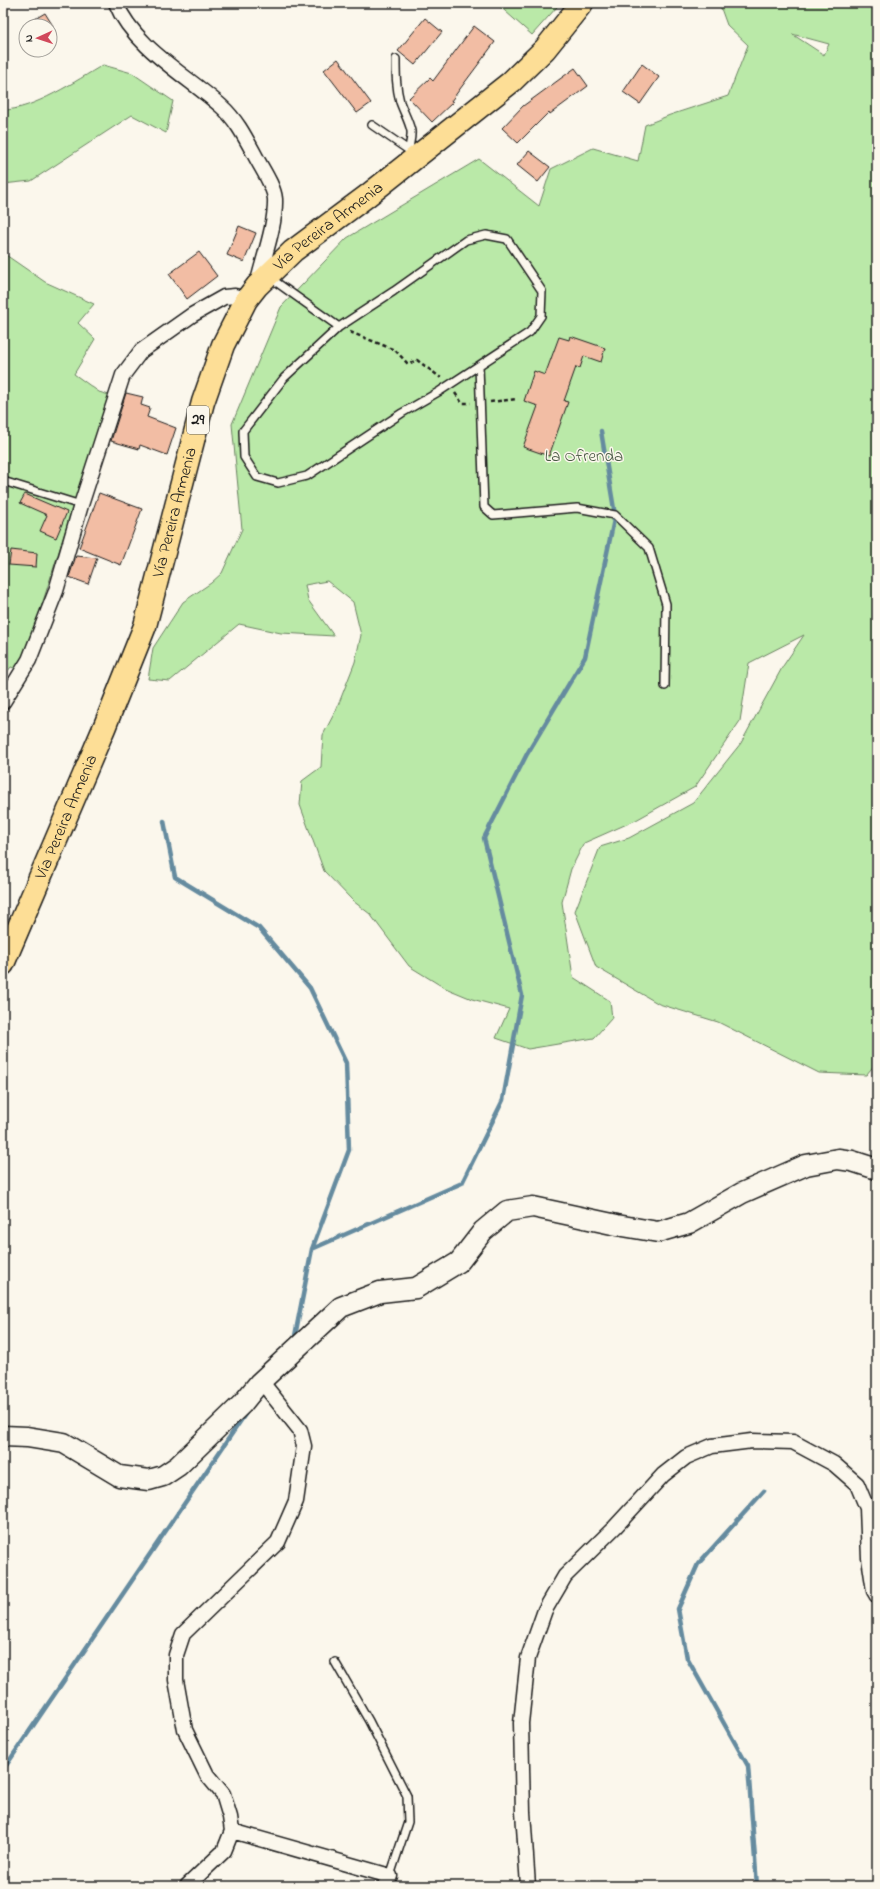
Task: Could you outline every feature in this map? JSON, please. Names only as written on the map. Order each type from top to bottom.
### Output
[{"type":"main road","name":"Vía Pereira Armenia","points":[[3,964],[104,728],[145,626],[203,402],[223,345],[257,287],[293,251],[409,156],[511,82],[545,50],[582,3]]},
{"type":"street","points":[[3,702],[28,660],[56,591],[81,505],[123,375],[141,351],[192,315],[224,297],[235,296],[257,287],[275,217],[275,197],[267,176],[239,125],[222,106],[157,55],[120,13],[116,3]]},
{"type":"street","points":[[3,1436],[27,1437],[64,1443],[119,1476],[149,1480],[163,1476],[178,1466],[242,1404],[259,1383],[341,1307],[380,1292],[416,1288],[459,1262],[483,1230],[507,1211],[533,1207],[658,1232],[689,1223],[742,1193],[806,1165],[838,1159],[852,1161],[877,1169]]},
{"type":"street","points":[[187,1886],[224,1851],[232,1831],[230,1817],[223,1794],[206,1775],[185,1730],[176,1680],[176,1655],[183,1634],[278,1542],[296,1501],[304,1446],[300,1430],[265,1386],[259,1383]]},
{"type":"street","points":[[528,1886],[523,1812],[521,1723],[528,1658],[546,1610],[565,1576],[615,1527],[663,1475],[686,1457],[712,1446],[752,1441],[793,1442],[834,1464],[857,1484],[867,1508],[869,1558],[874,1591],[877,1596]]},
{"type":"street","points":[[232,1831],[388,1881]]},
{"type":"lane","points":[[396,59],[396,84],[400,103],[411,129],[409,156]]},
{"type":"lane","points":[[372,125],[409,156]]},
{"type":"lane","points":[[486,235],[507,239],[542,291],[541,316],[530,332],[479,366],[402,413],[307,476],[278,483],[257,477],[244,457],[243,431],[284,378],[339,327],[394,291],[466,240],[486,235]]},
{"type":"lane","points":[[257,287],[339,327]]},
{"type":"lane","points":[[479,366],[484,507],[493,515],[577,508],[615,515],[649,548],[666,604],[665,686]]},
{"type":"lane","points":[[3,481],[81,505]]},
{"type":"lane","points":[[335,1662],[407,1796],[408,1822],[388,1881]]},
{"type":"path","points":[[339,327],[395,350],[408,364],[417,360],[449,384],[462,403],[480,403],[517,399]]},
{"type":"green space","points":[[496,3],[552,3],[557,7],[532,35]]},
{"type":"green space","name":"La Ofrenda","points":[[719,3],[877,3],[877,1062],[866,1075],[819,1073],[718,1022],[659,1004],[596,967],[575,911],[600,847],[629,838],[693,803],[741,743],[783,666],[804,635],[749,663],[740,721],[695,787],[636,820],[584,843],[571,869],[562,902],[573,977],[610,1001],[612,1018],[594,1038],[528,1049],[496,1038],[509,1009],[472,999],[443,987],[409,966],[370,914],[353,901],[324,871],[300,805],[302,781],[321,767],[323,735],[337,708],[355,662],[361,635],[353,602],[327,581],[305,585],[308,600],[334,636],[281,633],[239,624],[170,681],[148,679],[153,648],[183,602],[211,583],[222,573],[242,529],[232,424],[281,307],[347,238],[479,159],[539,206],[551,169],[593,148],[638,161],[645,125],[728,96],[748,45],[727,25]],"holes":[[[792,34],[829,44],[824,55]]]},
{"type":"green space","points":[[103,65],[132,73],[173,101],[166,133],[132,115],[31,181],[3,184],[3,110],[15,109],[41,100]]},
{"type":"green space","points":[[3,253],[45,282],[94,304],[78,323],[95,339],[74,374],[99,392],[109,395],[21,670],[11,667],[3,677]]},
{"type":"building","points":[[45,13],[48,18],[37,18]]},
{"type":"building","points":[[425,18],[442,32],[415,65],[398,51]]},
{"type":"building","points":[[474,26],[495,42],[451,101],[453,102],[432,122],[409,98],[430,78],[433,81]]},
{"type":"building","points":[[338,59],[371,103],[357,113],[324,70]]},
{"type":"building","points":[[642,64],[659,77],[640,104],[623,92]]},
{"type":"building","points":[[575,68],[588,86],[550,114],[549,112],[518,143],[502,128],[523,106]]},
{"type":"building","points":[[529,151],[550,167],[538,182],[517,165]]},
{"type":"building","points":[[239,226],[256,233],[244,262],[227,255]]},
{"type":"building","points":[[199,252],[217,276],[187,299],[169,274]]},
{"type":"building","points":[[570,336],[605,348],[601,362],[584,356],[580,368],[576,367],[564,401],[568,402],[549,456],[523,447],[538,406],[524,401],[534,371],[545,375],[559,337],[569,340]]},
{"type":"building","points":[[126,393],[143,397],[141,405],[150,408],[147,417],[176,428],[167,455],[140,445],[139,449],[111,441]]},
{"type":"building","points":[[99,493],[142,509],[121,565],[79,548]]},
{"type":"building","points":[[25,494],[67,512],[56,538],[40,531],[47,515],[20,503]]},
{"type":"building","points":[[11,550],[37,553],[36,567],[9,565]]},
{"type":"building","points":[[76,556],[97,558],[88,584],[69,577]]},
{"type":"waterway","points":[[312,1249],[462,1183],[503,1100],[522,995],[484,838],[527,754],[585,657],[615,515],[601,431]]},
{"type":"waterway","points":[[164,821],[175,877],[259,928],[310,988],[346,1063],[349,1150],[312,1249],[294,1341]]},
{"type":"waterway","points":[[3,1770],[246,1413]]},
{"type":"waterway","points":[[757,1886],[748,1766],[687,1658],[678,1609],[698,1564],[764,1491]]}]
